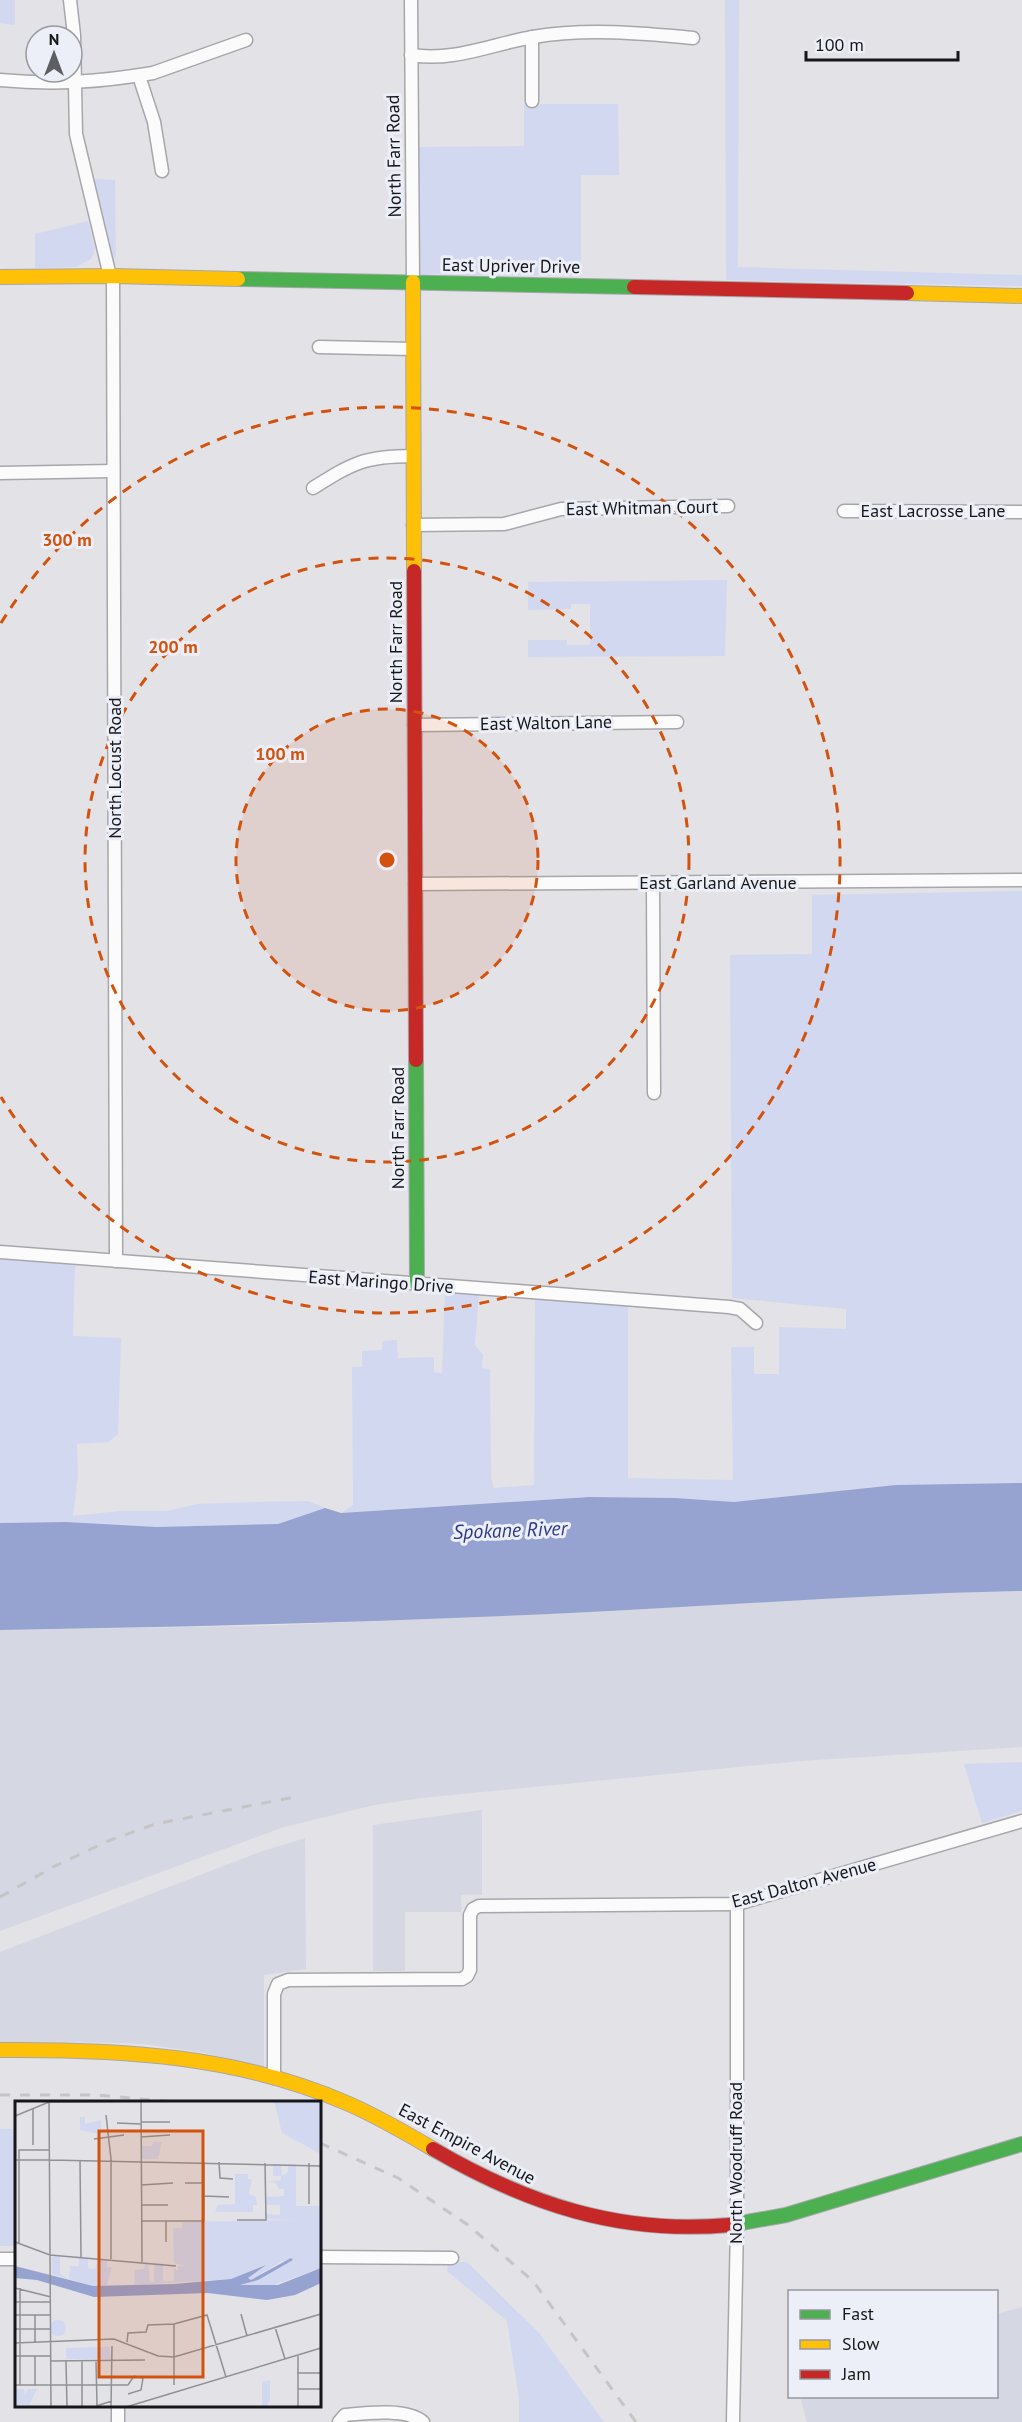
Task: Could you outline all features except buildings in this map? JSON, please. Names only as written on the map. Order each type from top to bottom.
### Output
[{"type":"street","name":"North Locust Road","points":[[70,0],[73,24]]},
{"type":"street","name":"North Farr Road","points":[[411,0],[417,1285]]},
{"type":"street","points":[[411,55],[444,57],[532,37],[608,32],[693,38]]},
{"type":"street","points":[[532,37],[532,101]]},
{"type":"street","points":[[84,83],[153,73],[246,40]]},
{"type":"street","points":[[139,76],[154,122],[162,171]]},
{"type":"street","points":[[0,80],[24,82]]},
{"type":"street","name":"North Locust Road","points":[[75,84],[76,134],[111,276],[114,471],[116,1261]]},
{"type":"street","name":"East Upriver Drive","points":[[0,277],[111,276],[1022,297]]},
{"type":"street","points":[[319,347],[413,349]]},
{"type":"street","points":[[313,488],[360,461],[382,456],[413,456]]},
{"type":"street","points":[[0,473],[114,471]]},
{"type":"street","name":"East Whitman Court","points":[[413,525],[504,524],[561,509],[728,506]]},
{"type":"street","name":"East Lacrosse Lane","points":[[844,511],[1022,512]]},
{"type":"street","name":"East Walton Lane","points":[[414,724],[677,722]]},
{"type":"street","name":"East Garland Avenue","points":[[415,884],[1022,880]]},
{"type":"street","points":[[653,884],[654,1093]]},
{"type":"street","name":"East Maringo Drive","points":[[0,1252],[729,1307],[741,1310],[756,1323]]},
{"type":"street","name":"East Dalton Avenue","points":[[274,2078],[274,1994],[278,1984],[288,1980],[454,1981],[467,1976],[470,1967],[469,1923],[473,1910],[487,1905],[736,1904],[1022,1821]]},
{"type":"street","name":"North Woodruff Road","points":[[733,2422],[736,2225],[736,1904]]},
{"type":"street","name":"East Empire Avenue","points":[[0,2050],[103,2049],[218,2062],[321,2093],[368,2113],[492,2181],[554,2207],[596,2218],[636,2224],[736,2225],[780,2216],[1022,2144]]},
{"type":"street","points":[[321,2257],[452,2258]]},
{"type":"street","points":[[339,2422],[345,2415],[369,2412],[406,2414],[423,2422]]},
{"type":"shaded area","points":[[0,0],[15,0],[15,25],[0,23]]},
{"type":"shaded area","points":[[725,0],[739,0],[738,267],[1022,275],[1022,286],[726,280]]},
{"type":"shaded area","points":[[524,104],[618,104],[619,175],[581,175],[581,276],[418,274],[417,147],[524,146]]},
{"type":"shaded area","points":[[94,179],[115,180],[116,259],[112,255]]},
{"type":"shaded area","points":[[88,221],[95,249],[91,259],[76,267],[35,268],[35,234]]},
{"type":"shaded area","points":[[727,580],[725,656],[528,657],[528,640],[567,640],[567,645],[590,645],[590,604],[571,604],[571,609],[528,610],[528,582]]},
{"type":"shaded area","points":[[1022,891],[1022,1483],[896,1485],[734,1502],[675,1498],[589,1497],[341,1513],[353,1505],[352,1367],[362,1367],[362,1351],[382,1350],[382,1341],[397,1340],[398,1358],[434,1357],[434,1372],[442,1373],[445,1290],[479,1293],[475,1345],[483,1355],[482,1368],[490,1369],[491,1478],[494,1488],[534,1485],[535,1296],[628,1304],[628,1478],[733,1480],[731,1347],[754,1347],[754,1374],[779,1374],[779,1327],[846,1329],[846,1309],[732,1298],[730,955],[812,954],[812,895]]},
{"type":"shaded area","points":[[0,1256],[75,1264],[73,1336],[121,1338],[118,1434],[108,1442],[77,1444],[78,1476],[73,1516],[119,1511],[167,1511],[198,1504],[254,1502],[308,1501],[325,1508],[278,1524],[157,1527],[66,1522],[0,1523]]},
{"type":"shaded area","points":[[1022,1591],[1022,1747],[800,1761],[421,1798],[374,1805],[284,1827],[0,1931],[0,1630],[260,1626],[571,1613],[915,1593]]},
{"type":"shaded area","points":[[1022,1762],[1022,1811],[982,1823],[964,1764]]},
{"type":"shaded area","points":[[482,1810],[482,1895],[461,1895],[461,1912],[405,1912],[405,1971],[373,1971],[373,1825]]},
{"type":"shaded area","points":[[305,1838],[306,1969],[264,1975],[264,2067],[206,2053],[143,2044],[0,2043],[0,1952],[260,1852]]},
{"type":"shaded area","points":[[0,2129],[15,2129],[15,2246],[0,2246]]},
{"type":"shaded area","points":[[448,2262],[467,2262],[539,2333],[604,2422],[519,2422],[519,2399],[507,2321],[447,2271]]},
{"type":"shaded area","points":[[1022,2307],[1022,2422],[807,2422],[800,2398],[998,2398],[998,2314]]},
{"type":"water","name":"Spokane River","points":[[1022,1483],[1022,1591],[428,1619],[0,1630],[0,1523],[66,1522],[157,1527],[278,1524],[325,1508],[341,1513],[589,1497],[675,1498],[734,1502],[896,1485]]},
{"type":"railway","points":[[0,1897],[55,1866],[108,1841],[155,1824],[295,1797]]},
{"type":"railway","points":[[0,2095],[96,2095],[164,2101]]},
{"type":"railway","points":[[321,2143],[398,2178],[468,2225],[533,2281],[636,2422]]},
{"type":"traffic: fast","points":[[238,279],[634,287]]},
{"type":"traffic: fast","points":[[416,1060],[417,1285]]},
{"type":"traffic: fast","points":[[730,2225],[786,2215],[1022,2144]]},
{"type":"traffic: slow","points":[[0,277],[113,276],[238,279]]},
{"type":"traffic: slow","points":[[413,282],[414,571]]},
{"type":"traffic: slow","points":[[907,293],[1022,296]]},
{"type":"traffic: slow","points":[[0,2050],[89,2051],[178,2058],[221,2065],[307,2088],[349,2104],[433,2149]]},
{"type":"traffic: jam","points":[[634,287],[907,293]]},
{"type":"traffic: jam","points":[[414,571],[416,1060]]},
{"type":"traffic: jam","points":[[433,2149],[504,2185],[539,2200],[576,2211],[612,2220],[650,2225],[690,2227],[730,2225]]}]
